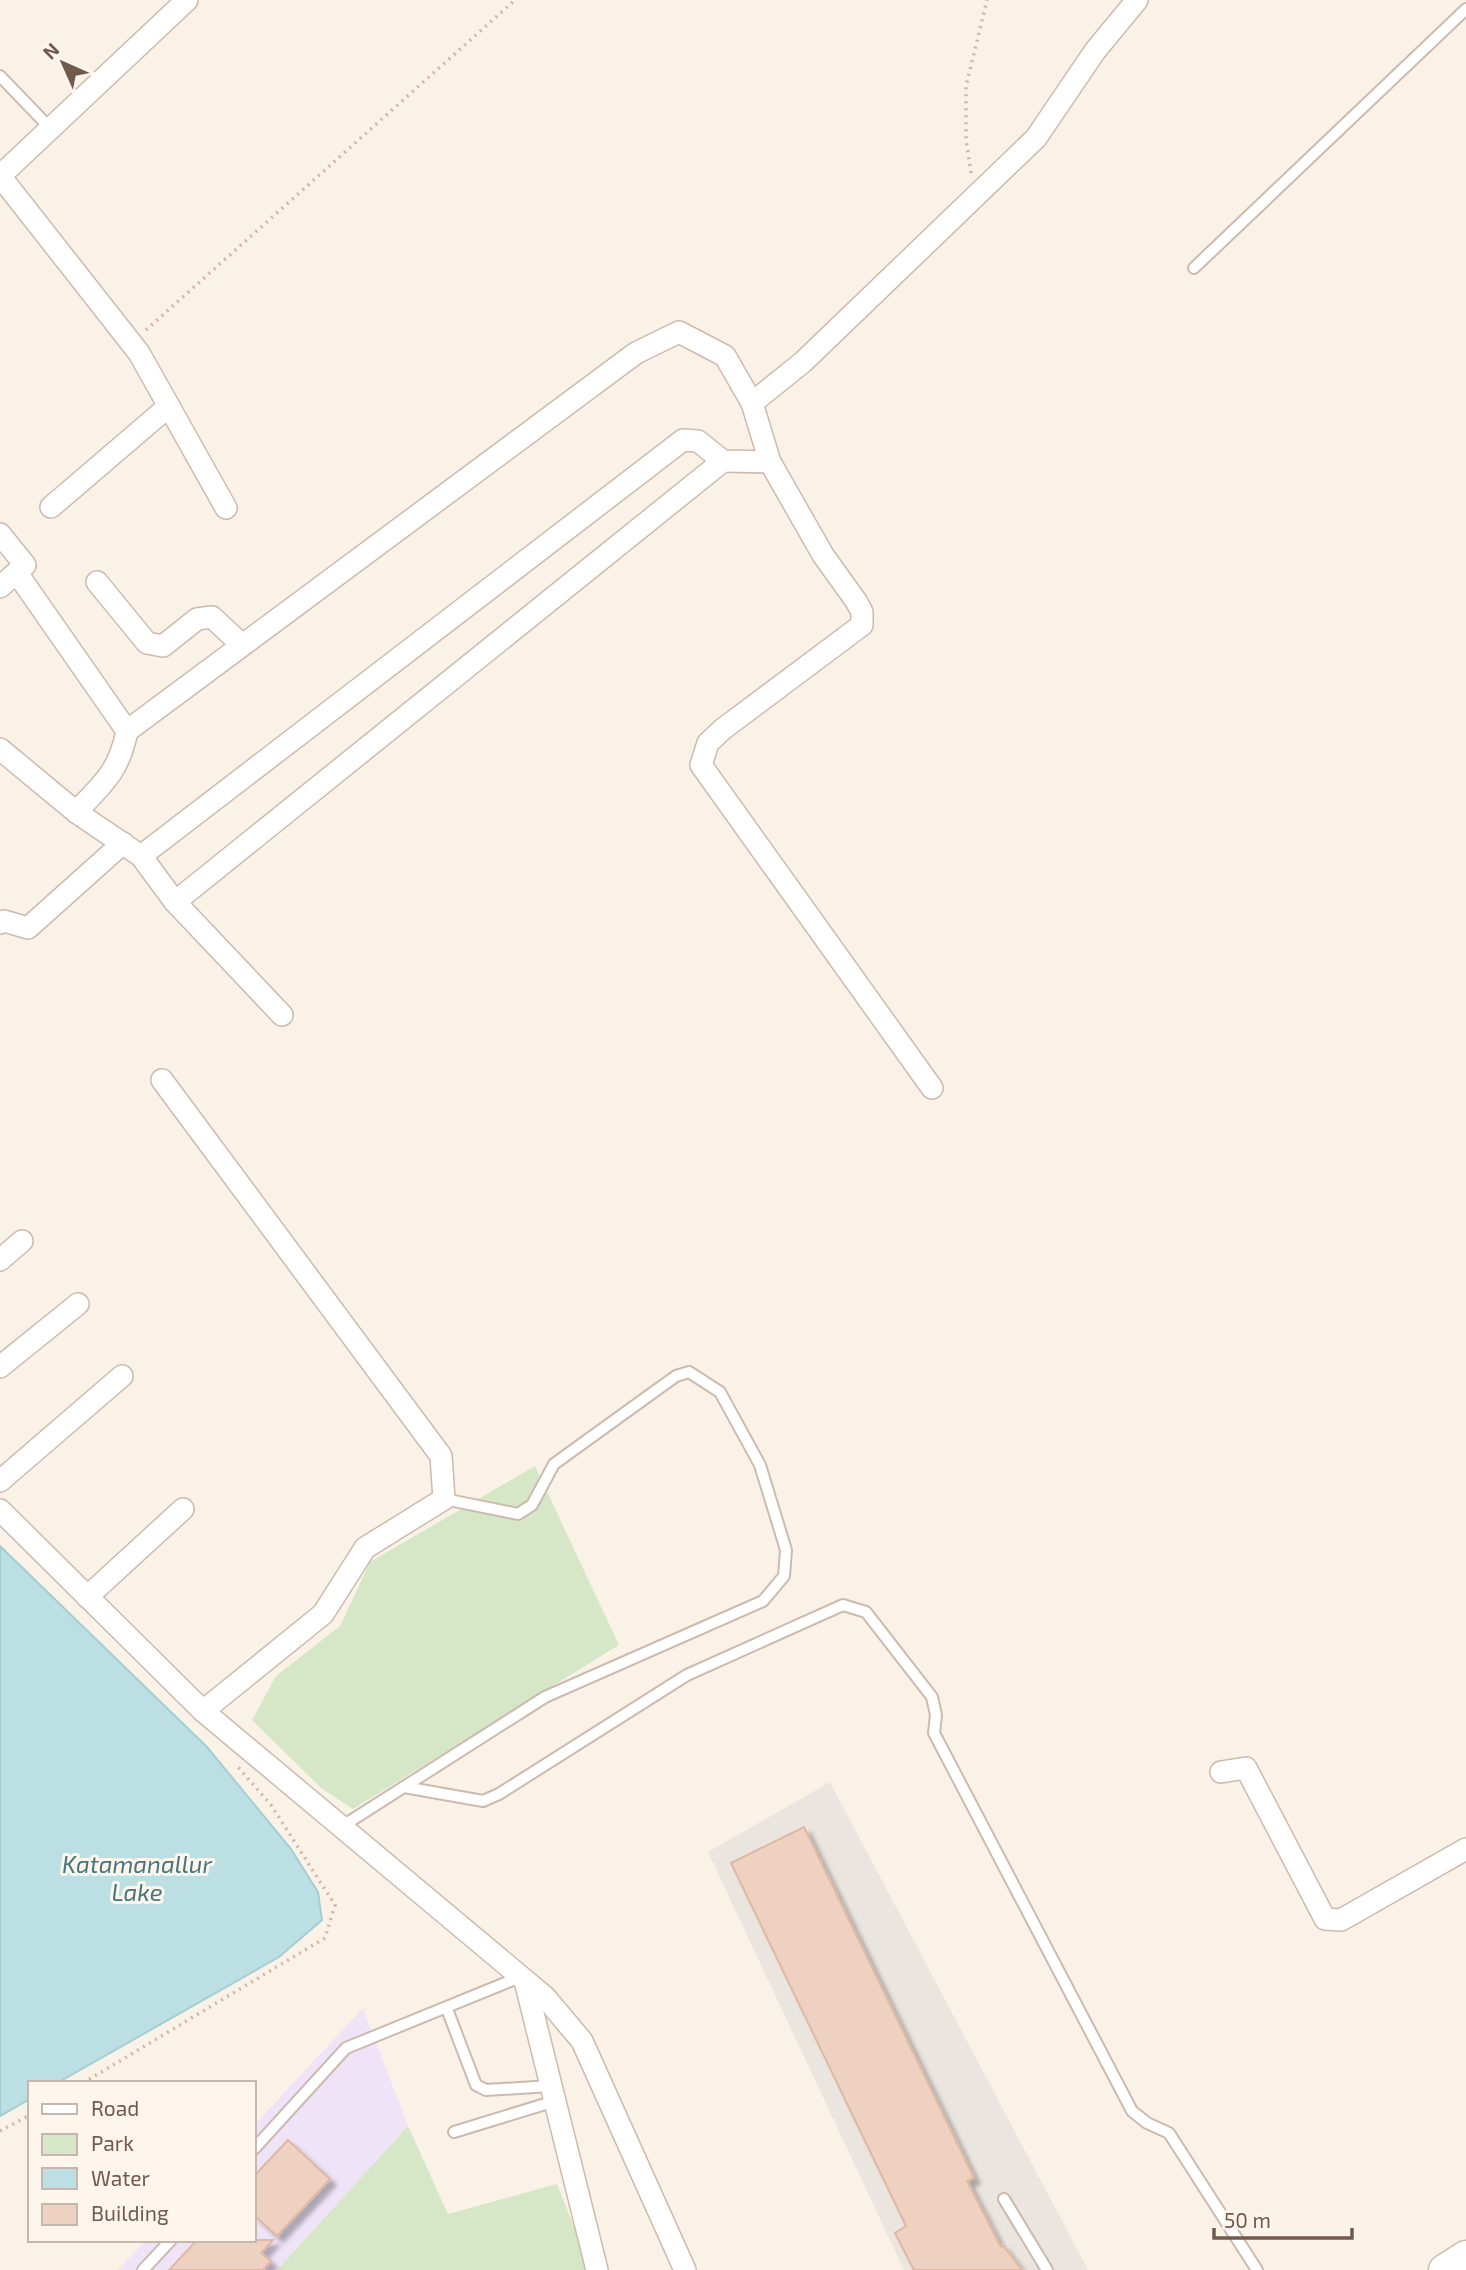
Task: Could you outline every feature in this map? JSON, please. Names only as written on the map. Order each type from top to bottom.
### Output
[{"type":"street","points":[[187,0],[0,176],[132,343],[226,508]]},
{"type":"street","points":[[752,403],[803,362],[1036,138],[1095,51],[1138,0]]},
{"type":"street","points":[[76,812],[114,772],[122,757],[127,731],[636,353],[679,332],[725,356],[752,403],[770,462],[823,555],[862,612],[862,625],[708,743],[701,765],[932,1088]]},
{"type":"street","points":[[51,507],[169,406]]},
{"type":"street","points":[[141,856],[683,440],[698,441],[723,461],[770,462]]},
{"type":"street","points":[[175,902],[723,461]]},
{"type":"street","points":[[0,534],[25,565],[0,587]]},
{"type":"street","points":[[17,573],[127,731]]},
{"type":"street","points":[[97,582],[147,643],[163,646],[197,619],[212,617],[242,645]]},
{"type":"street","points":[[0,749],[76,812],[141,856],[175,902],[282,1015]]},
{"type":"street","points":[[0,923],[5,921],[28,928],[123,842]]},
{"type":"street","points":[[162,1080],[440,1456],[443,1499],[365,1548],[323,1614],[203,1711]]},
{"type":"street","points":[[0,1260],[22,1241]]},
{"type":"street","points":[[0,1367],[78,1304]]},
{"type":"street","points":[[0,1481],[122,1376]]},
{"type":"street","points":[[87,1597],[183,1509]]},
{"type":"street","points":[[0,1510],[203,1711],[545,1997],[582,2040],[685,2270]]},
{"type":"street","points":[[1222,1772],[1246,1768],[1325,1919],[1341,1920],[1466,1849]]},
{"type":"street","points":[[523,1979],[597,2270]]},
{"type":"lane","points":[[1194,268],[1466,9]]},
{"type":"lane","points":[[0,76],[51,129]]},
{"type":"lane","points":[[341,1827],[545,1697],[763,1601],[784,1576],[786,1550],[760,1465],[720,1392],[689,1372],[676,1376],[554,1464],[532,1506],[518,1514],[443,1499]]},
{"type":"lane","points":[[404,1787],[483,1801],[499,1794],[687,1675],[843,1605],[866,1612],[932,1697],[936,1715],[934,1733],[1132,2111],[1147,2123],[1169,2133],[1257,2270]]},
{"type":"lane","points":[[256,2147],[346,2048],[523,1979]]},
{"type":"lane","points":[[447,2009],[476,2085],[486,2090],[553,2094]]},
{"type":"lane","points":[[454,2132],[553,2094]]},
{"type":"lane","points":[[1004,2199],[1047,2270]]},
{"type":"lane","points":[[144,2270],[169,2242]]},
{"type":"path","points":[[132,343],[515,0]]},
{"type":"path","points":[[965,206],[972,172],[966,139],[966,86],[988,0]]},
{"type":"path","points":[[86,2081],[325,1938],[332,1923],[335,1905],[323,1882],[271,1805],[232,1760]]},
{"type":"path","points":[[0,2131],[28,2116]]},
{"type":"shaded area","points":[[830,1782],[1088,2270],[904,2270],[708,1852]]},
{"type":"shaded area","points":[[363,2008],[408,2126],[277,2270],[118,2270],[144,2242],[256,2242],[256,2123]]},
{"type":"green space","points":[[535,1466],[619,1645],[353,1809],[321,1788],[252,1720],[276,1676],[340,1626],[370,1562]]},
{"type":"green space","points":[[408,2126],[448,2214],[557,2184],[591,2270],[277,2270]]},
{"type":"water","name":"Katamanallur Lake","points":[[0,1546],[207,1747],[291,1849],[318,1892],[322,1920],[279,1957],[61,2081],[28,2081],[28,2100],[0,2116]]},
{"type":"building","points":[[804,1827],[974,2178],[967,2181],[1001,2247],[1003,2245],[1022,2270],[914,2270],[895,2233],[906,2226],[731,1863]]},
{"type":"building","points":[[288,2140],[330,2179],[277,2236],[256,2217],[256,2174]]},
{"type":"building","points":[[273,2240],[261,2253],[271,2261],[263,2270],[169,2270],[195,2242]]}]
